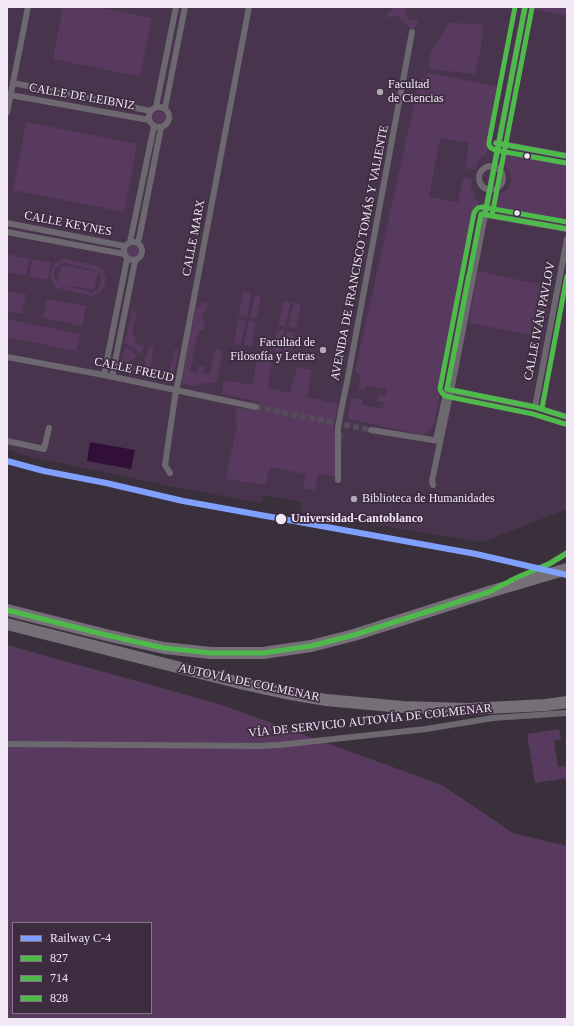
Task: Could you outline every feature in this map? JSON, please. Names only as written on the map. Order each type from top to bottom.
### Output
[{"type":"highway","name":"AUTOVÍA DE COLMENAR","points":[[7,610],[164,648],[211,653],[263,653],[311,646],[354,635],[567,569]]},
{"type":"highway","name":"AUTOVÍA DE COLMENAR","points":[[7,624],[244,684],[326,700],[403,707],[467,709],[546,706],[567,702]]},
{"type":"street","points":[[7,113],[28,7]]},
{"type":"street","points":[[176,7],[153,109],[148,117],[154,126],[160,128],[167,124],[169,118],[168,112],[165,108],[185,7]]},
{"type":"street","name":"CALLE MARX","points":[[170,473],[165,465],[176,390],[249,7]]},
{"type":"street","points":[[498,143],[522,7]]},
{"type":"street","points":[[433,485],[432,481],[438,440],[525,7]]},
{"type":"street","name":"AVENIDA DE FRANCISCO TOMÁS Y VALIENTE","points":[[338,480],[338,428],[412,32]]},
{"type":"street","name":"CALLE DE LEIBNIZ","points":[[13,83],[153,109]]},
{"type":"street","name":"CALLE DE LEIBNIZ","points":[[10,95],[149,120]]},
{"type":"street","points":[[153,109],[161,107],[165,108]]},
{"type":"street","points":[[104,375],[125,257],[123,252],[127,244],[154,126]]},
{"type":"street","points":[[137,243],[139,240],[160,128]]},
{"type":"street","points":[[498,143],[567,156]]},
{"type":"street","points":[[493,166],[501,170],[503,180],[502,184],[497,189],[488,190],[481,184],[480,174],[484,168],[493,166]]},
{"type":"street","points":[[483,214],[567,229]]},
{"type":"street","name":"CALLE KEYNES","points":[[7,223],[127,244]]},
{"type":"street","name":"CALLE KEYNES","points":[[7,232],[125,257]]},
{"type":"street","name":"CALLE IVÁN PAVLOV","points":[[535,407],[567,239]]},
{"type":"street","points":[[127,244],[137,243]]},
{"type":"street","points":[[112,376],[135,261],[140,258],[142,252],[141,247],[137,243]]},
{"type":"street","points":[[125,257],[135,261]]},
{"type":"street","name":"CALLE FREUD","points":[[7,357],[112,376],[256,407]]},
{"type":"street","points":[[449,390],[535,407],[567,417]]},
{"type":"street","points":[[7,441],[44,449],[49,428]]},
{"type":"street","points":[[371,430],[438,440]]},
{"type":"street","points":[[489,592],[518,577],[549,564],[567,553]]},
{"type":"street","name":"VÍA DE SERVICIO AUTOVÍA DE COLMENAR","points":[[7,744],[279,745],[426,729],[493,718],[567,713]]},
{"type":"shaded area","points":[[7,7],[567,7],[567,509],[483,542],[300,513],[301,502],[263,495],[261,503],[169,486],[23,455],[7,449]]},
{"type":"shaded area","points":[[63,7],[96,7],[152,18],[140,77],[53,59]]},
{"type":"shaded area","points":[[395,7],[405,7],[408,20],[419,20],[413,31],[396,16],[384,17]]},
{"type":"shaded area","points":[[530,7],[567,7],[567,16],[530,9]]},
{"type":"shaded area","points":[[449,23],[483,24],[481,48],[475,74],[429,69],[431,52]]},
{"type":"shaded area","points":[[429,73],[501,87],[486,156],[482,156],[478,161],[475,170],[465,168],[469,143],[440,138],[429,197],[458,202],[463,177],[473,179],[471,189],[475,193],[474,199],[479,201],[434,424],[424,435],[348,419],[351,397],[362,400],[362,405],[383,409],[384,402],[377,401],[378,395],[385,396],[387,389],[366,385],[364,390],[358,389],[361,374],[355,372],[419,82]]},
{"type":"shaded area","points":[[157,111],[161,111],[165,117],[161,123],[157,123],[153,119],[153,115]]},
{"type":"shaded area","points":[[26,122],[137,144],[124,212],[13,190]]},
{"type":"shaded area","points":[[503,153],[567,164],[567,203],[563,222],[491,209],[494,195],[503,192],[508,188],[511,179],[509,171],[501,160]]},
{"type":"shaded area","points":[[131,246],[135,246],[139,252],[135,258],[131,258],[127,254],[127,250]]},
{"type":"shaded area","points":[[7,254],[30,259],[26,276],[7,272]]},
{"type":"shaded area","points":[[64,258],[97,266],[103,270],[106,277],[105,285],[101,291],[91,296],[57,288],[54,286],[51,279],[51,271],[55,263]],"holes":[[[62,263],[95,270],[97,272],[61,265],[57,283],[54,278],[54,272]],[[98,272],[101,278],[101,284],[98,289],[92,292],[58,284],[94,290]]]},
{"type":"shaded area","points":[[32,259],[51,262],[48,280],[29,277]]},
{"type":"shaded area","points":[[478,271],[551,287],[548,311],[542,337],[469,323]]},
{"type":"shaded area","points":[[7,291],[26,294],[22,314],[7,311]]},
{"type":"shaded area","points":[[243,292],[251,294],[247,318],[239,316]]},
{"type":"shaded area","points":[[255,295],[261,296],[257,318],[250,317]]},
{"type":"shaded area","points":[[47,299],[86,306],[82,326],[43,318]]},
{"type":"shaded area","points":[[283,301],[291,302],[285,327],[278,325]]},
{"type":"shaded area","points":[[201,302],[208,304],[207,311],[204,311],[202,321],[205,322],[204,331],[200,330],[197,337],[190,371],[197,373],[198,366],[205,367],[204,374],[210,375],[215,349],[223,351],[216,383],[204,383],[197,386],[184,384],[181,381],[196,306],[200,307]]},
{"type":"shaded area","points":[[294,303],[301,304],[296,328],[288,327]]},
{"type":"shaded area","points":[[132,310],[137,312],[132,335],[136,336],[135,343],[144,345],[142,353],[140,354],[135,348],[125,343]]},
{"type":"shaded area","points":[[7,319],[80,334],[76,351],[7,337]]},
{"type":"shaded area","points":[[238,319],[246,320],[241,345],[234,343]]},
{"type":"shaded area","points":[[249,320],[256,322],[252,346],[244,345]]},
{"type":"shaded area","points":[[277,329],[285,330],[280,352],[273,351]]},
{"type":"shaded area","points":[[287,331],[295,333],[291,354],[283,352]]},
{"type":"shaded area","points":[[148,346],[154,347],[149,373],[156,375],[158,368],[163,369],[162,375],[168,377],[175,349],[179,350],[173,378],[170,383],[149,377],[144,359],[147,355]]},
{"type":"shaded area","points":[[126,348],[135,353],[137,357],[121,365],[124,350]]},
{"type":"shaded area","points":[[257,359],[272,362],[267,388],[290,393],[297,367],[312,370],[307,397],[338,404],[333,431],[344,434],[335,477],[319,473],[315,490],[303,488],[306,474],[270,467],[265,485],[226,479],[237,425],[235,416],[237,408],[257,410],[259,402],[222,394],[224,380],[252,385]]},
{"type":"shaded area","points":[[140,362],[144,369],[145,375],[143,376],[126,372],[126,370]]},
{"type":"shaded area","points":[[90,442],[135,450],[131,469],[87,461]]},
{"type":"shaded area","points":[[7,645],[219,704],[442,785],[513,833],[567,846],[567,1019],[7,1019]]},
{"type":"shaded area","points":[[559,729],[561,739],[554,741],[558,767],[567,766],[567,778],[535,783],[527,734]]},
{"type":"tunnel","points":[[256,407],[371,430]]},
{"type":"rail line","name":"C-4","points":[[7,461],[44,471],[106,483],[183,501],[476,554],[567,575]]},
{"type":"transit line","name":"828","points":[[515,7],[489,145],[495,150],[566,163]]},
{"type":"transit line","name":"827","points":[[485,214],[525,7]]},
{"type":"transit line","name":"714","points":[[492,215],[532,8]]},
{"type":"transit line","name":"827","points":[[496,143],[567,156]]},
{"type":"transit line","name":"714","points":[[565,424],[533,414],[445,396],[440,389],[474,213],[476,210],[482,207],[567,222]]},
{"type":"transit line","name":"827","points":[[567,229],[481,214],[447,389],[535,407],[567,417]]},
{"type":"transit line","name":"714","points":[[542,408],[567,276]]},
{"type":"transit line","name":"827","points":[[7,610],[164,648],[211,653],[263,653],[311,646],[354,635],[489,592],[518,577],[549,564],[567,553]]},
{"type":"place","name":"Facultad de Ciencias","points":[[380,92]]},
{"type":"place","name":"Facultad de Filosofía y Letras","points":[[323,350]]},
{"type":"place","name":"Biblioteca de Humanidades","points":[[354,499]]},
{"type":"place","name":"Universidad-Cantoblanco","points":[[281,519]]}]
